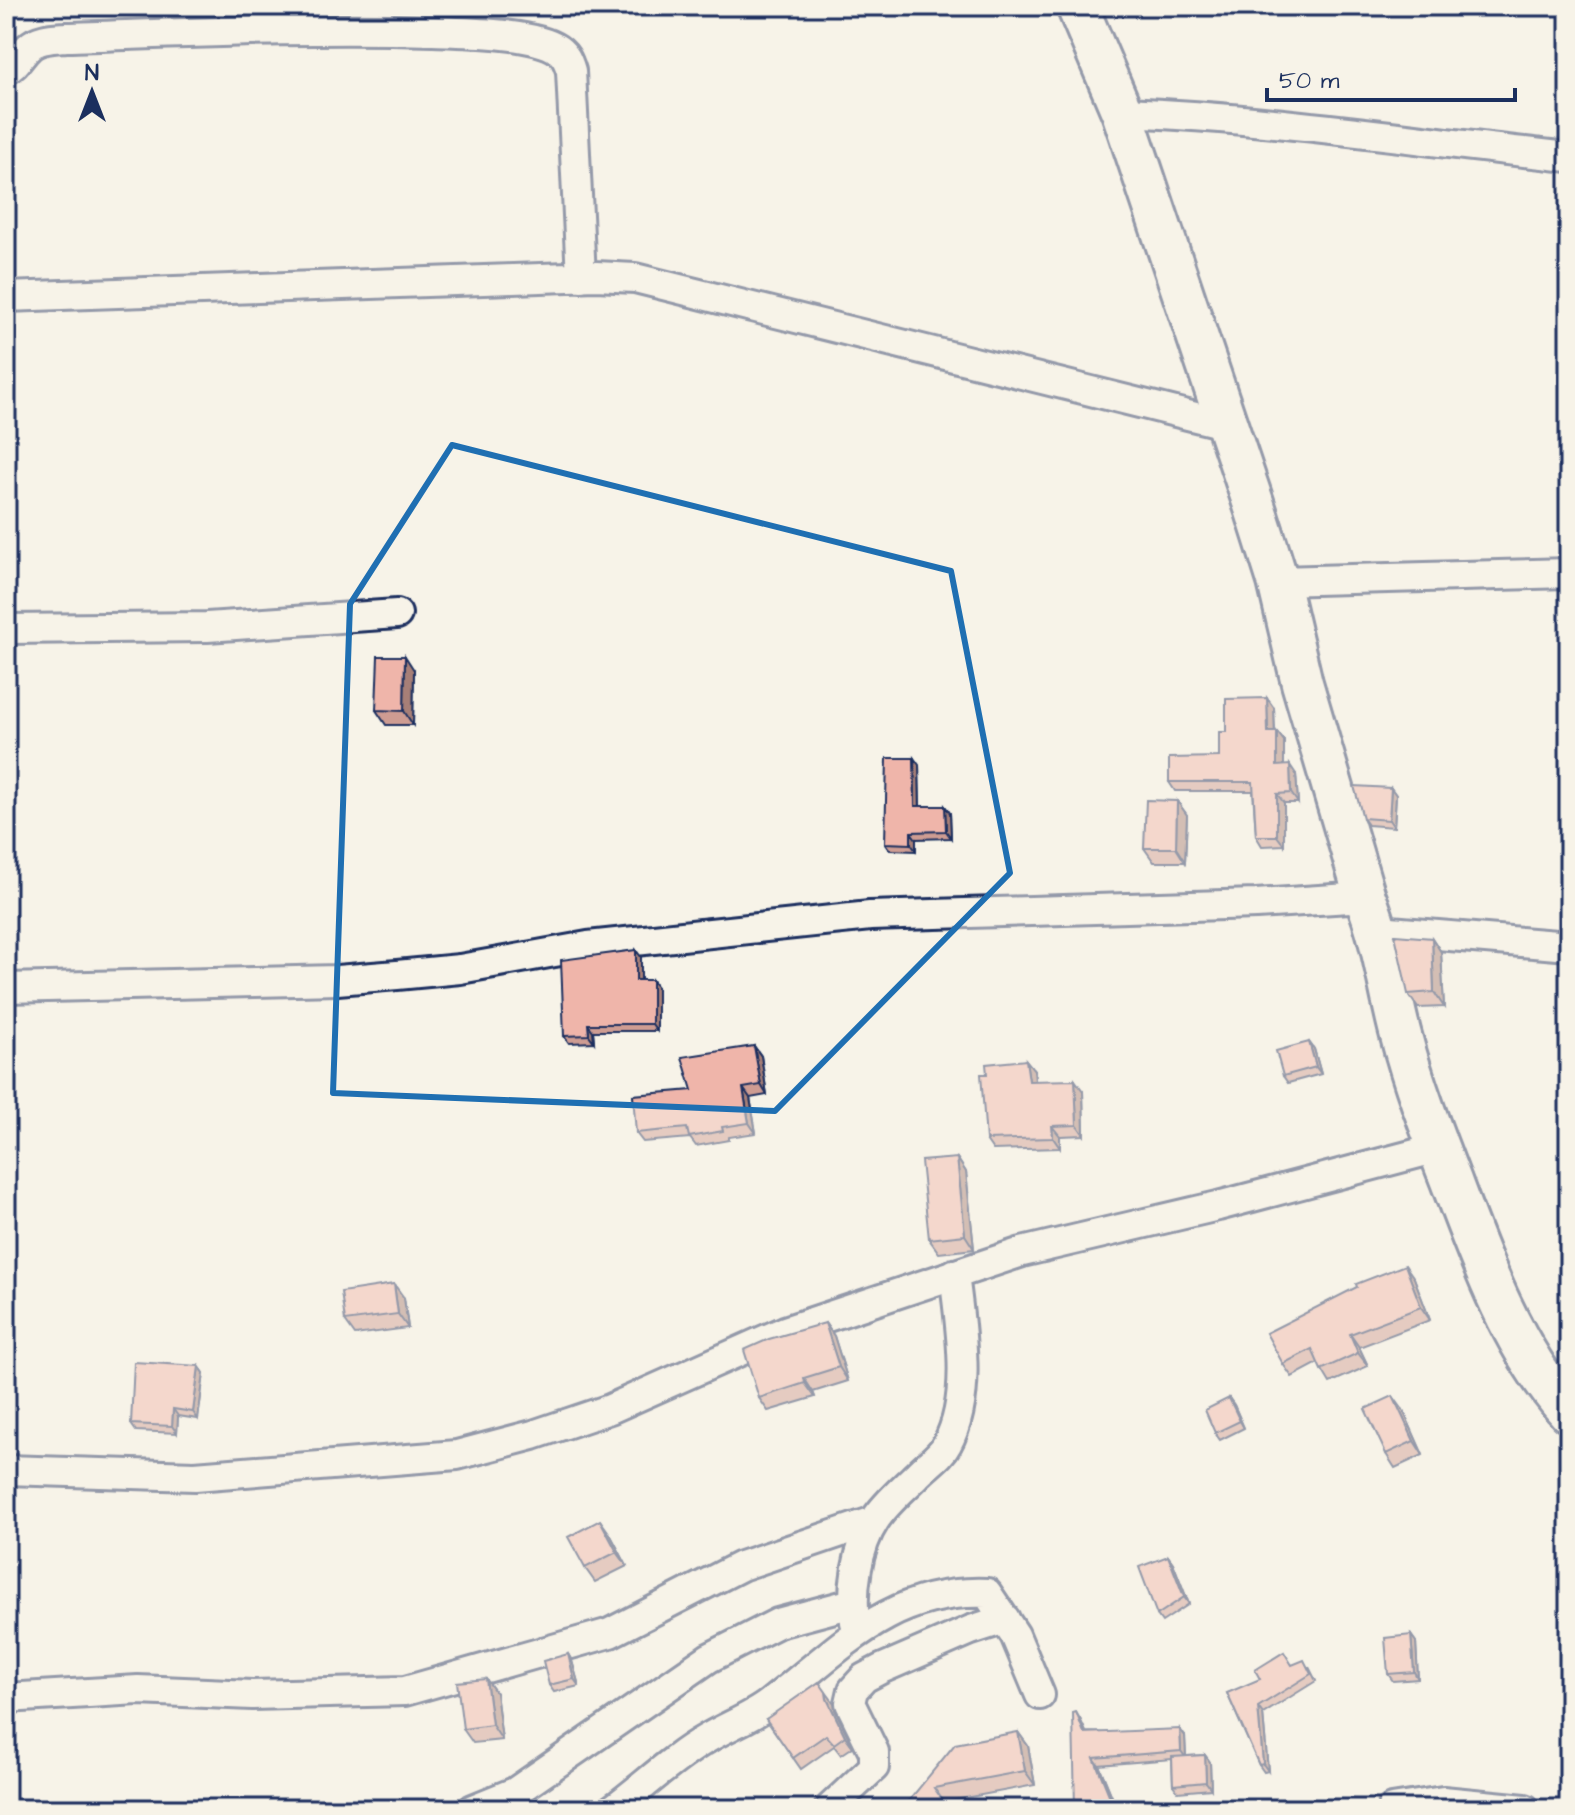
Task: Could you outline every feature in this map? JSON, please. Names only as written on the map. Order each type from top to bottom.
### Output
[{"type":"street","points":[[1077,6],[1122,112],[1278,581],[1302,683],[1371,914],[1400,1031],[1438,1148],[1482,1265],[1526,1350],[1569,1412]]},
{"type":"street","points":[[6,70],[38,41],[66,37],[388,29],[467,32],[528,40],[554,47],[566,56],[571,71],[581,277]]},
{"type":"street","points":[[1122,112],[1201,115],[1569,157]]},
{"type":"street","points":[[6,297],[581,277],[635,278],[1228,425]]},
{"type":"street","points":[[1278,581],[1569,573]]},
{"type":"street","points":[[6,629],[207,627],[397,614]]},
{"type":"street","points":[[6,988],[367,978],[460,969],[588,946],[870,916],[1242,905],[1371,914],[1569,946]]},
{"type":"street","points":[[6,1470],[195,1476],[457,1455],[533,1435],[610,1409],[785,1331],[1022,1252],[1438,1148]]},
{"type":"street","points":[[857,1634],[853,1603],[861,1549],[874,1521],[946,1448],[955,1427],[962,1387],[962,1335],[954,1274]]},
{"type":"street","points":[[6,1698],[138,1690],[252,1695],[405,1691],[610,1633],[741,1566],[874,1521]]},
{"type":"street","points":[[613,1809],[704,1740],[768,1705],[803,1674],[872,1623],[913,1602],[959,1592],[987,1593],[1005,1619],[1040,1695]]},
{"type":"street","points":[[473,1809],[515,1792],[709,1658],[778,1623],[853,1603]]},
{"type":"street","points":[[829,1809],[874,1767],[874,1752],[850,1703],[853,1690],[864,1678],[971,1630],[1005,1619]]},
{"type":"street","points":[[1392,1809],[1443,1801],[1525,1809]]},
{"type":"highlighted area","points":[[452,445],[951,571],[1010,873],[775,1111],[333,1093],[350,604]]},
{"type":"building","points":[[378,656],[405,656],[404,711],[376,710]]},
{"type":"building","points":[[1267,698],[1268,732],[1277,732],[1277,766],[1290,765],[1291,793],[1277,794],[1277,836],[1256,836],[1253,782],[1169,782],[1169,758],[1219,757],[1219,732],[1226,732],[1226,699]]},
{"type":"building","points":[[887,758],[914,758],[915,806],[945,806],[946,831],[911,832],[911,844],[885,843]]},
{"type":"building","points":[[1354,786],[1391,788],[1389,820],[1363,818]]},
{"type":"building","points":[[1146,800],[1177,801],[1176,848],[1144,848]]},
{"type":"building","points":[[1395,935],[1432,938],[1434,992],[1408,994]]},
{"type":"building","points":[[636,950],[636,980],[652,980],[652,1024],[588,1024],[589,1035],[564,1036],[561,960]]},
{"type":"building","points":[[1309,1042],[1316,1067],[1283,1076],[1276,1051]]},
{"type":"building","points":[[754,1046],[761,1085],[743,1088],[749,1123],[689,1137],[687,1128],[636,1133],[633,1095],[692,1090],[682,1057]]},
{"type":"building","points":[[1026,1060],[1029,1081],[1075,1080],[1077,1125],[1052,1126],[1053,1138],[986,1140],[981,1074],[987,1074],[986,1064]]},
{"type":"building","points":[[957,1158],[965,1235],[929,1239],[921,1161]]},
{"type":"building","points":[[1405,1265],[1421,1307],[1350,1334],[1358,1353],[1321,1370],[1312,1349],[1283,1364],[1266,1333],[1357,1287],[1356,1284]]},
{"type":"building","points":[[394,1284],[398,1314],[345,1321],[341,1292]]},
{"type":"building","points":[[825,1323],[839,1367],[804,1378],[805,1383],[759,1398],[744,1350],[769,1339]]},
{"type":"building","points":[[134,1362],[199,1366],[193,1412],[173,1409],[172,1426],[131,1424]]},
{"type":"building","points":[[1393,1396],[1414,1441],[1386,1454],[1365,1409]]},
{"type":"building","points":[[1229,1398],[1240,1421],[1215,1433],[1205,1410]]},
{"type":"building","points":[[600,1520],[617,1552],[585,1568],[568,1537]]},
{"type":"building","points":[[1168,1556],[1184,1597],[1157,1615],[1139,1567]]},
{"type":"building","points":[[1411,1635],[1414,1672],[1388,1674],[1385,1638]]},
{"type":"building","points":[[1284,1652],[1292,1665],[1304,1660],[1311,1674],[1258,1707],[1263,1764],[1259,1765],[1227,1693],[1260,1679],[1255,1670]]},
{"type":"building","points":[[568,1654],[574,1679],[549,1685],[543,1661]]},
{"type":"building","points":[[486,1679],[492,1725],[463,1729],[457,1682]]},
{"type":"building","points":[[819,1682],[845,1736],[834,1744],[826,1735],[793,1758],[766,1719]]},
{"type":"building","points":[[1076,1712],[1084,1733],[1180,1729],[1181,1751],[1094,1758],[1114,1807],[1075,1809],[1073,1713]]},
{"type":"building","points":[[1018,1732],[1025,1771],[934,1788],[949,1809],[912,1809],[907,1803],[955,1744]]},
{"type":"building","points":[[1205,1755],[1206,1782],[1173,1785],[1172,1757]]}]
